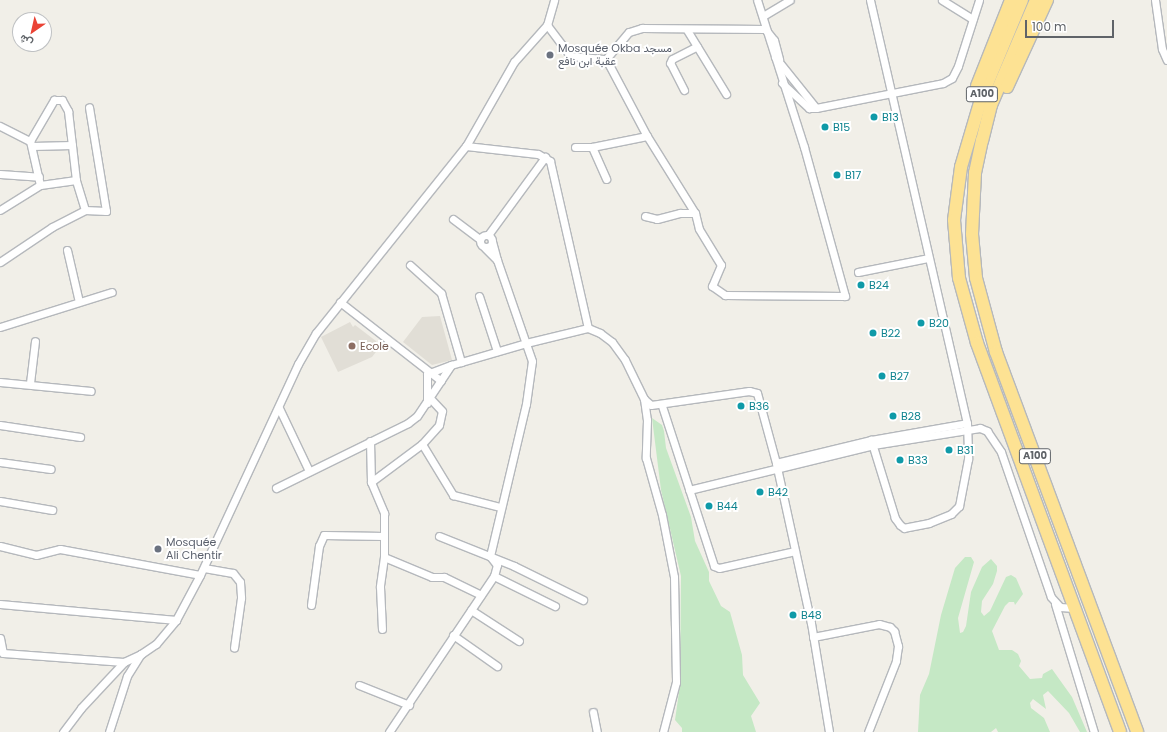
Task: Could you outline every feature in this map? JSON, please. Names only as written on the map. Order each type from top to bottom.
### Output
[{"type":"highway","points":[[956,192],[962,142],[975,92],[1011,0]]},
{"type":"highway","name":"A100","points":[[1022,0],[982,96],[966,146],[956,192],[955,247],[967,311],[1120,732]]},
{"type":"highway","name":"A100","points":[[1036,0],[991,105],[975,173],[972,234],[976,278],[984,314],[1137,732]]},
{"type":"highway","points":[[975,173],[998,110],[1047,0]]},
{"type":"street","points":[[63,732],[81,708],[124,662],[141,654],[156,644],[176,620],[202,571],[316,332],[466,146],[514,62],[547,25],[554,0]]},
{"type":"street","points":[[606,59],[647,136],[696,213],[699,229],[721,265],[712,286],[726,295],[846,296],[804,147],[782,83],[776,57],[765,29],[764,16],[757,0]]},
{"type":"street","points":[[764,16],[790,0]]},
{"type":"street","points":[[870,0],[890,94],[967,426],[968,459],[959,506],[940,520],[904,528],[895,518],[872,442]]},
{"type":"street","points":[[942,0],[973,19]]},
{"type":"street","points":[[782,83],[792,89],[809,108],[816,108],[943,83],[952,78],[958,66],[979,0]]},
{"type":"street","points":[[1155,0],[1162,48],[1167,60]]},
{"type":"street","points":[[547,25],[570,56],[606,59]]},
{"type":"street","points":[[606,59],[629,32],[642,28],[688,30],[765,29]]},
{"type":"street","points":[[688,30],[726,94]]},
{"type":"street","points":[[684,90],[670,63],[672,59],[697,46]]},
{"type":"street","points":[[776,57],[816,108]]},
{"type":"street","points":[[40,185],[31,143],[54,100],[57,99],[66,103],[76,180],[85,210]]},
{"type":"street","points":[[0,262],[52,226],[85,210],[106,211],[89,107]]},
{"type":"street","points":[[0,126],[31,143],[72,145]]},
{"type":"street","points":[[575,147],[592,147],[647,136]]},
{"type":"street","points":[[466,146],[545,157],[554,170],[588,328]]},
{"type":"street","points":[[592,147],[606,179]]},
{"type":"street","points":[[485,248],[490,246],[490,238],[545,157]]},
{"type":"street","points":[[0,174],[39,177]]},
{"type":"street","points":[[0,210],[40,185],[76,180]]},
{"type":"street","points":[[645,216],[657,219],[680,213],[696,213]]},
{"type":"street","points":[[454,219],[480,238],[490,238]]},
{"type":"street","points":[[480,238],[480,244],[497,260]]},
{"type":"street","points":[[390,732],[409,705],[453,635],[494,576],[497,565],[490,556],[500,507],[526,404],[532,361],[490,238]]},
{"type":"street","points":[[67,250],[79,302]]},
{"type":"street","points":[[858,272],[928,258]]},
{"type":"street","points":[[410,265],[440,292],[461,362]]},
{"type":"street","points":[[0,327],[112,292]]},
{"type":"street","points":[[479,296],[497,351]]},
{"type":"street","points":[[340,302],[441,381]]},
{"type":"street","points":[[371,482],[422,444],[439,425],[442,411],[428,400],[426,378],[429,372],[497,351],[588,328],[600,332],[612,342],[625,360],[644,399],[647,420],[646,458],[662,515],[674,577],[676,682],[663,732]]},
{"type":"street","points":[[30,383],[35,341]]},
{"type":"street","points":[[276,488],[408,423],[417,416],[451,365]]},
{"type":"street","points":[[0,382],[30,383],[91,391]]},
{"type":"street","points":[[644,399],[651,405],[662,406],[749,391],[757,393],[776,466],[795,551],[813,637],[829,732]]},
{"type":"street","points":[[662,406],[714,566],[719,568],[795,551]]},
{"type":"street","points":[[279,408],[309,471]]},
{"type":"street","points":[[0,426],[80,438]]},
{"type":"street","points":[[689,490],[872,442],[967,426],[988,431],[996,441],[1054,604],[1094,732]]},
{"type":"street","points":[[370,441],[371,482],[384,513],[384,557],[380,587],[382,629]]},
{"type":"street","points":[[422,444],[453,495],[500,507]]},
{"type":"street","points":[[0,462],[51,469]]},
{"type":"street","points":[[0,500],[52,510]]},
{"type":"street","points":[[311,605],[319,546],[324,535],[384,536]]},
{"type":"street","points":[[439,536],[490,556],[583,600]]},
{"type":"street","points":[[0,546],[36,555],[60,549],[202,571],[233,573],[240,582],[241,598],[234,648]]},
{"type":"street","points":[[384,557],[432,577],[444,577],[481,595]]},
{"type":"street","points":[[494,576],[555,606]]},
{"type":"street","points":[[0,604],[176,620]]},
{"type":"street","points":[[1054,604],[1060,607],[1074,608]]},
{"type":"street","points":[[471,610],[519,641]]},
{"type":"street","points":[[813,637],[879,624],[890,627],[894,632],[898,646],[896,662],[868,732]]},
{"type":"street","points":[[453,635],[497,666]]},
{"type":"street","points":[[0,638],[3,653],[124,662]]},
{"type":"street","points":[[109,732],[123,684],[141,654]]},
{"type":"street","points":[[360,685],[409,705]]},
{"type":"street","points":[[594,712],[597,732]]},
{"type":"shaded area","name":"Ecole","points":[[440,316],[452,360],[432,365],[403,342],[422,317]]},
{"type":"shaded area","name":"Ecole","points":[[350,322],[353,327],[355,325],[376,341],[379,348],[372,357],[338,372],[321,337]]},
{"type":"green space","points":[[652,418],[662,425],[666,448],[691,517],[695,541],[709,572],[709,581],[721,606],[730,612],[742,655],[743,675],[760,703],[751,716],[756,732],[682,732],[682,728],[675,720],[680,685],[681,576],[661,490]]},
{"type":"green space","points":[[965,557],[971,557],[974,562],[958,618],[960,633],[963,632],[966,626],[971,592],[982,567],[991,559],[997,566],[997,571],[993,584],[982,601],[981,612],[984,616],[990,611],[1006,577],[1011,575],[1016,578],[1023,594],[1015,605],[1014,602],[1009,602],[1005,606],[992,631],[999,650],[1012,650],[1018,654],[1021,661],[1019,666],[1030,679],[1042,678],[1043,674],[1052,669],[1072,697],[1087,732],[1080,732],[1069,713],[1048,691],[1043,695],[1046,709],[1033,699],[1030,703],[1031,708],[1044,718],[1050,732],[998,732],[996,728],[991,732],[918,732],[920,695],[929,674],[941,615],[955,568]]},
{"type":"place","name":"Mosquée Okba مسجد عقبة ابن نافع","points":[[550,55]]},
{"type":"place","name":"B13","points":[[874,117]]},
{"type":"place","name":"B15","points":[[825,127]]},
{"type":"place","name":"B17","points":[[837,175]]},
{"type":"place","name":"B24","points":[[861,285]]},
{"type":"place","name":"B20","points":[[921,323]]},
{"type":"place","name":"B22","points":[[873,333]]},
{"type":"place","name":"Ecole","points":[[352,346]]},
{"type":"place","name":"B27","points":[[882,376]]},
{"type":"place","name":"B36","points":[[741,406]]},
{"type":"place","name":"B28","points":[[893,416]]},
{"type":"place","name":"B31","points":[[949,450]]},
{"type":"place","name":"B33","points":[[900,460]]},
{"type":"place","name":"B42","points":[[760,492]]},
{"type":"place","name":"B44","points":[[709,506]]},
{"type":"place","name":"Mosquée Ali Chentir","points":[[158,549]]},
{"type":"place","name":"B48","points":[[793,615]]}]
